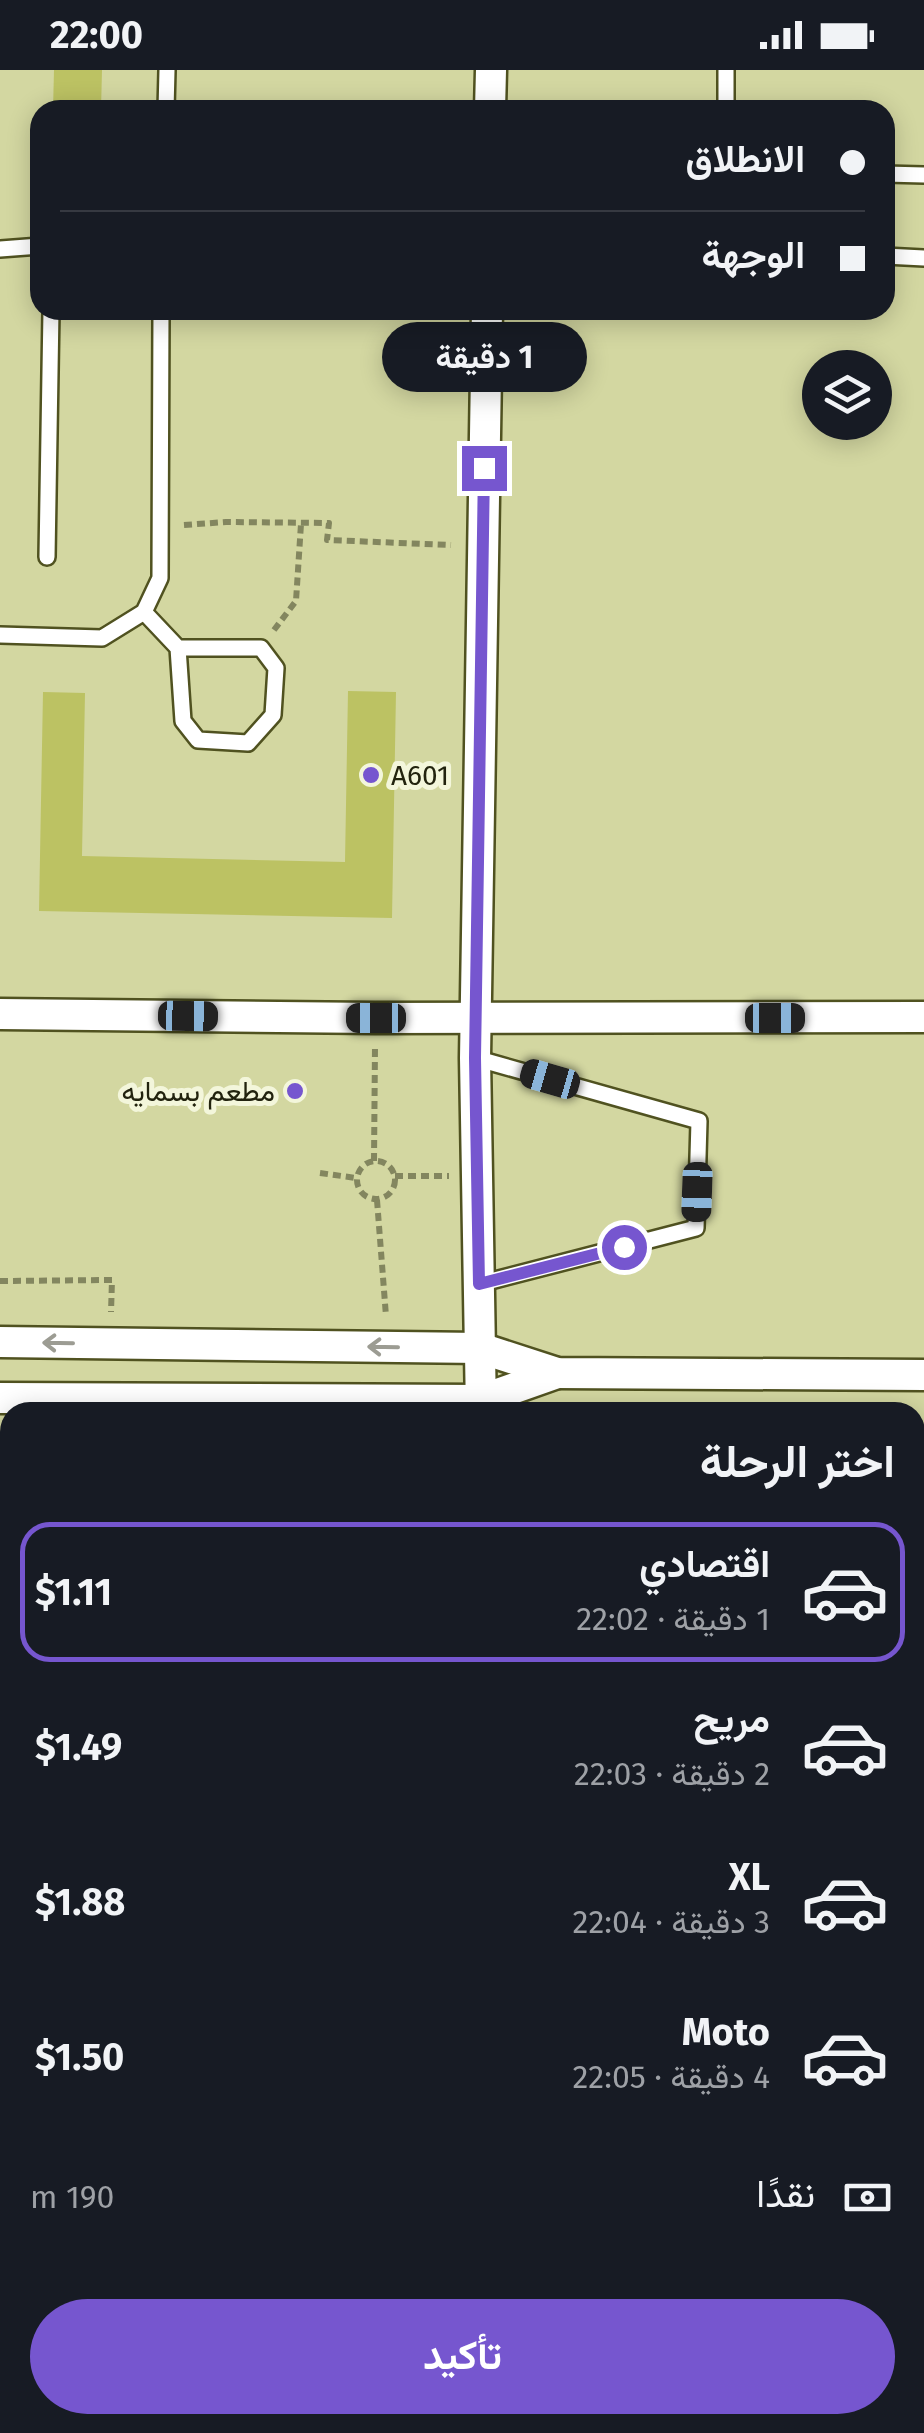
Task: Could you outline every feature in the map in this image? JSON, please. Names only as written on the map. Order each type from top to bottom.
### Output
[{"type":"street","points":[[490,70],[490,100]]},
{"type":"street","points":[[481,1402],[475,1058],[486,320]]},
{"type":"street","points":[[0,1014],[924,1017]]},
{"type":"street","points":[[0,1342],[480,1348],[557,1373],[924,1374]]},
{"type":"street","points":[[490,1402],[557,1373]]},
{"type":"street","points":[[0,1398],[240,1402]]},
{"type":"lane","points":[[166,100],[168,70]]},
{"type":"lane","points":[[726,70],[726,100]]},
{"type":"lane","points":[[895,174],[924,175]]},
{"type":"lane","points":[[0,250],[30,247]]},
{"type":"lane","points":[[895,257],[924,258]]},
{"type":"lane","points":[[47,557],[51,320]]},
{"type":"lane","points":[[0,635],[102,638],[144,612],[160,578],[161,320]]},
{"type":"lane","points":[[144,612],[178,648],[183,721],[198,740],[248,744],[273,715],[276,668],[261,648],[178,648]]},
{"type":"lane","points":[[475,1058],[699,1122],[696,1228],[479,1284]]},
{"type":"path","points":[[161,526],[329,523],[327,540],[482,546]]},
{"type":"path","points":[[261,648],[296,602],[302,524]]},
{"type":"path","points":[[374,1161],[376,1018]]},
{"type":"path","points":[[374,1161],[383,1162],[395,1176],[392,1192],[377,1200],[366,1198],[358,1189],[356,1178],[362,1166],[374,1161]]},
{"type":"path","points":[[320,1173],[356,1178]]},
{"type":"path","points":[[395,1176],[477,1176]]},
{"type":"path","points":[[377,1200],[389,1347]]},
{"type":"path","points":[[0,1280],[112,1280],[111,1344]]},
{"type":"building","points":[[54,70],[102,70],[101,100],[53,100]]},
{"type":"building","name":"A601","points":[[348,691],[396,692],[392,918],[39,911],[43,692],[85,693],[82,856],[345,862]]},
{"type":"place","name":"A601","points":[[371,775]]},
{"type":"place","name":"مطعم بسمايه","points":[[295,1091]]},
{"type":"route","points":[[484,468],[475,1058],[479,1284],[624,1247]]}]
